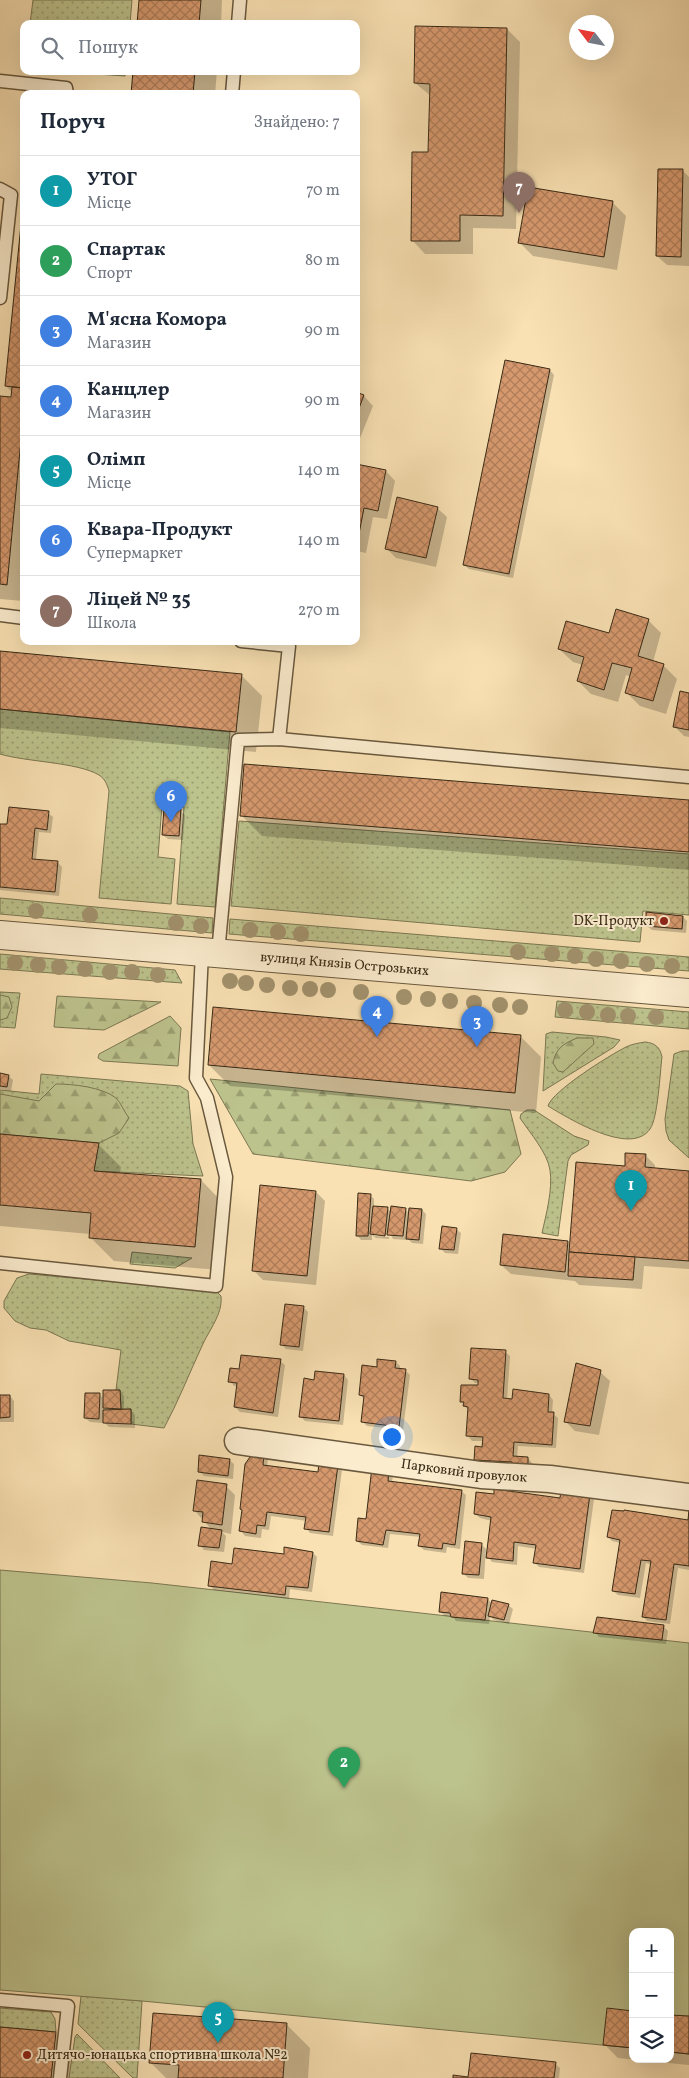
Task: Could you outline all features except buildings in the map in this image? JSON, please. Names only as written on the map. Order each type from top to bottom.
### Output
[{"type":"street","name":"вулиця Князів Острозьких","points":[[0,935],[689,993]]},
{"type":"street","name":"Парковий провулок","points":[[238,1441],[482,1475],[550,1479],[689,1497]]},
{"type":"lane","points":[[238,20],[240,0]]},
{"type":"lane","points":[[232,90],[234,75]]},
{"type":"lane","points":[[0,81],[66,88],[66,90]]},
{"type":"lane","points":[[0,190],[11,195],[0,298]]},
{"type":"lane","points":[[0,615],[20,618]]},
{"type":"lane","points":[[279,645],[289,646],[279,739]]},
{"type":"lane","points":[[0,1262],[216,1286],[226,1177],[207,1098],[196,1078],[210,953],[238,740],[279,739],[689,777]]},
{"type":"lane","points":[[0,2000],[68,2006],[60,2078]]},
{"type":"green space","points":[[33,0],[132,0],[130,20],[30,20]]},
{"type":"green space","points":[[0,709],[230,732],[215,907],[177,904],[184,807],[162,805],[158,857],[175,859],[171,904],[99,898],[109,791],[106,782],[99,775],[78,767],[0,754]]},
{"type":"green space","points":[[239,821],[689,854],[689,915],[643,911],[640,942],[231,906]]},
{"type":"green space","points":[[0,898],[213,918],[212,933],[0,914]]},
{"type":"green space","points":[[230,919],[689,957],[689,971],[229,934]]},
{"type":"green space","points":[[0,954],[175,970],[182,983],[0,969]]},
{"type":"green space","points":[[0,992],[20,993],[15,1028],[0,1027]]},
{"type":"green space","points":[[0,995],[9,997],[12,1007],[7,1018],[0,1020]]},
{"type":"green space","points":[[57,996],[161,1002],[104,1030],[54,1027]]},
{"type":"green space","points":[[557,1001],[689,1012],[689,1029],[555,1017]]},
{"type":"green space","points":[[170,1016],[181,1028],[178,1066],[103,1061],[98,1058],[99,1054]]},
{"type":"green space","points":[[552,1032],[620,1040],[614,1047],[543,1091],[546,1034]]},
{"type":"green space","points":[[577,1038],[593,1038],[594,1044],[563,1072],[558,1071],[553,1063],[558,1050]]},
{"type":"green space","points":[[645,1042],[656,1046],[662,1057],[653,1123],[650,1129],[641,1137],[629,1139],[599,1132],[570,1119],[548,1106],[552,1099],[570,1083],[595,1065],[626,1047]]},
{"type":"green space","points":[[689,1051],[689,1158],[669,1140],[665,1119],[674,1054]]},
{"type":"green space","points":[[41,1074],[180,1086],[188,1091],[193,1144],[203,1176],[94,1171],[98,1143],[0,1134],[0,1090],[39,1094]]},
{"type":"green space","points":[[210,1079],[510,1110],[521,1154],[505,1172],[471,1181],[253,1154]]},
{"type":"green space","points":[[56,1084],[87,1087],[110,1094],[118,1100],[129,1118],[119,1133],[99,1143],[0,1134],[0,1094],[39,1101]]},
{"type":"green space","points":[[527,1110],[534,1110],[574,1136],[589,1141],[588,1145],[571,1155],[568,1161],[558,1236],[542,1233],[550,1194],[551,1177],[548,1163],[542,1150],[520,1118],[521,1114]]},
{"type":"green space","points":[[132,1252],[192,1258],[175,1268],[130,1264]]},
{"type":"green space","points":[[29,1274],[208,1290],[217,1292],[221,1296],[218,1316],[164,1428],[131,1424],[131,1409],[121,1409],[120,1390],[116,1390],[121,1350],[69,1341],[46,1330],[30,1328],[15,1321],[4,1308],[4,1301],[17,1278]]},
{"type":"green space","points":[[0,1570],[152,1583],[689,1643],[689,2054],[674,2052],[674,1928],[629,1928],[629,2048],[142,2001],[0,1990]]},
{"type":"green space","points":[[81,1996],[142,2001],[137,2078],[133,2078],[78,2024]]},
{"type":"green space","points":[[0,2008],[51,2012],[55,2019],[56,2032],[0,2027]]},
{"type":"green space","points":[[77,2034],[120,2078],[69,2078]]},
{"type":"place","name":"Ліцей № 35","points":[[519,213]]},
{"type":"place","name":"Квара-Продукт","points":[[171,822]]},
{"type":"place","name":"DK-Продукт","points":[[664,921]]},
{"type":"place","name":"Канцлер","points":[[377,1037]]},
{"type":"place","name":"М'ясна Комора","points":[[477,1047]]},
{"type":"place","name":"УТОГ","points":[[631,1211]]},
{"type":"place","name":"Спартак","points":[[344,1788]]},
{"type":"place","name":"Олімп","points":[[218,2043]]},
{"type":"place","name":"Дитячо-юнацька спортивна школа №2","points":[[27,2055]]}]
